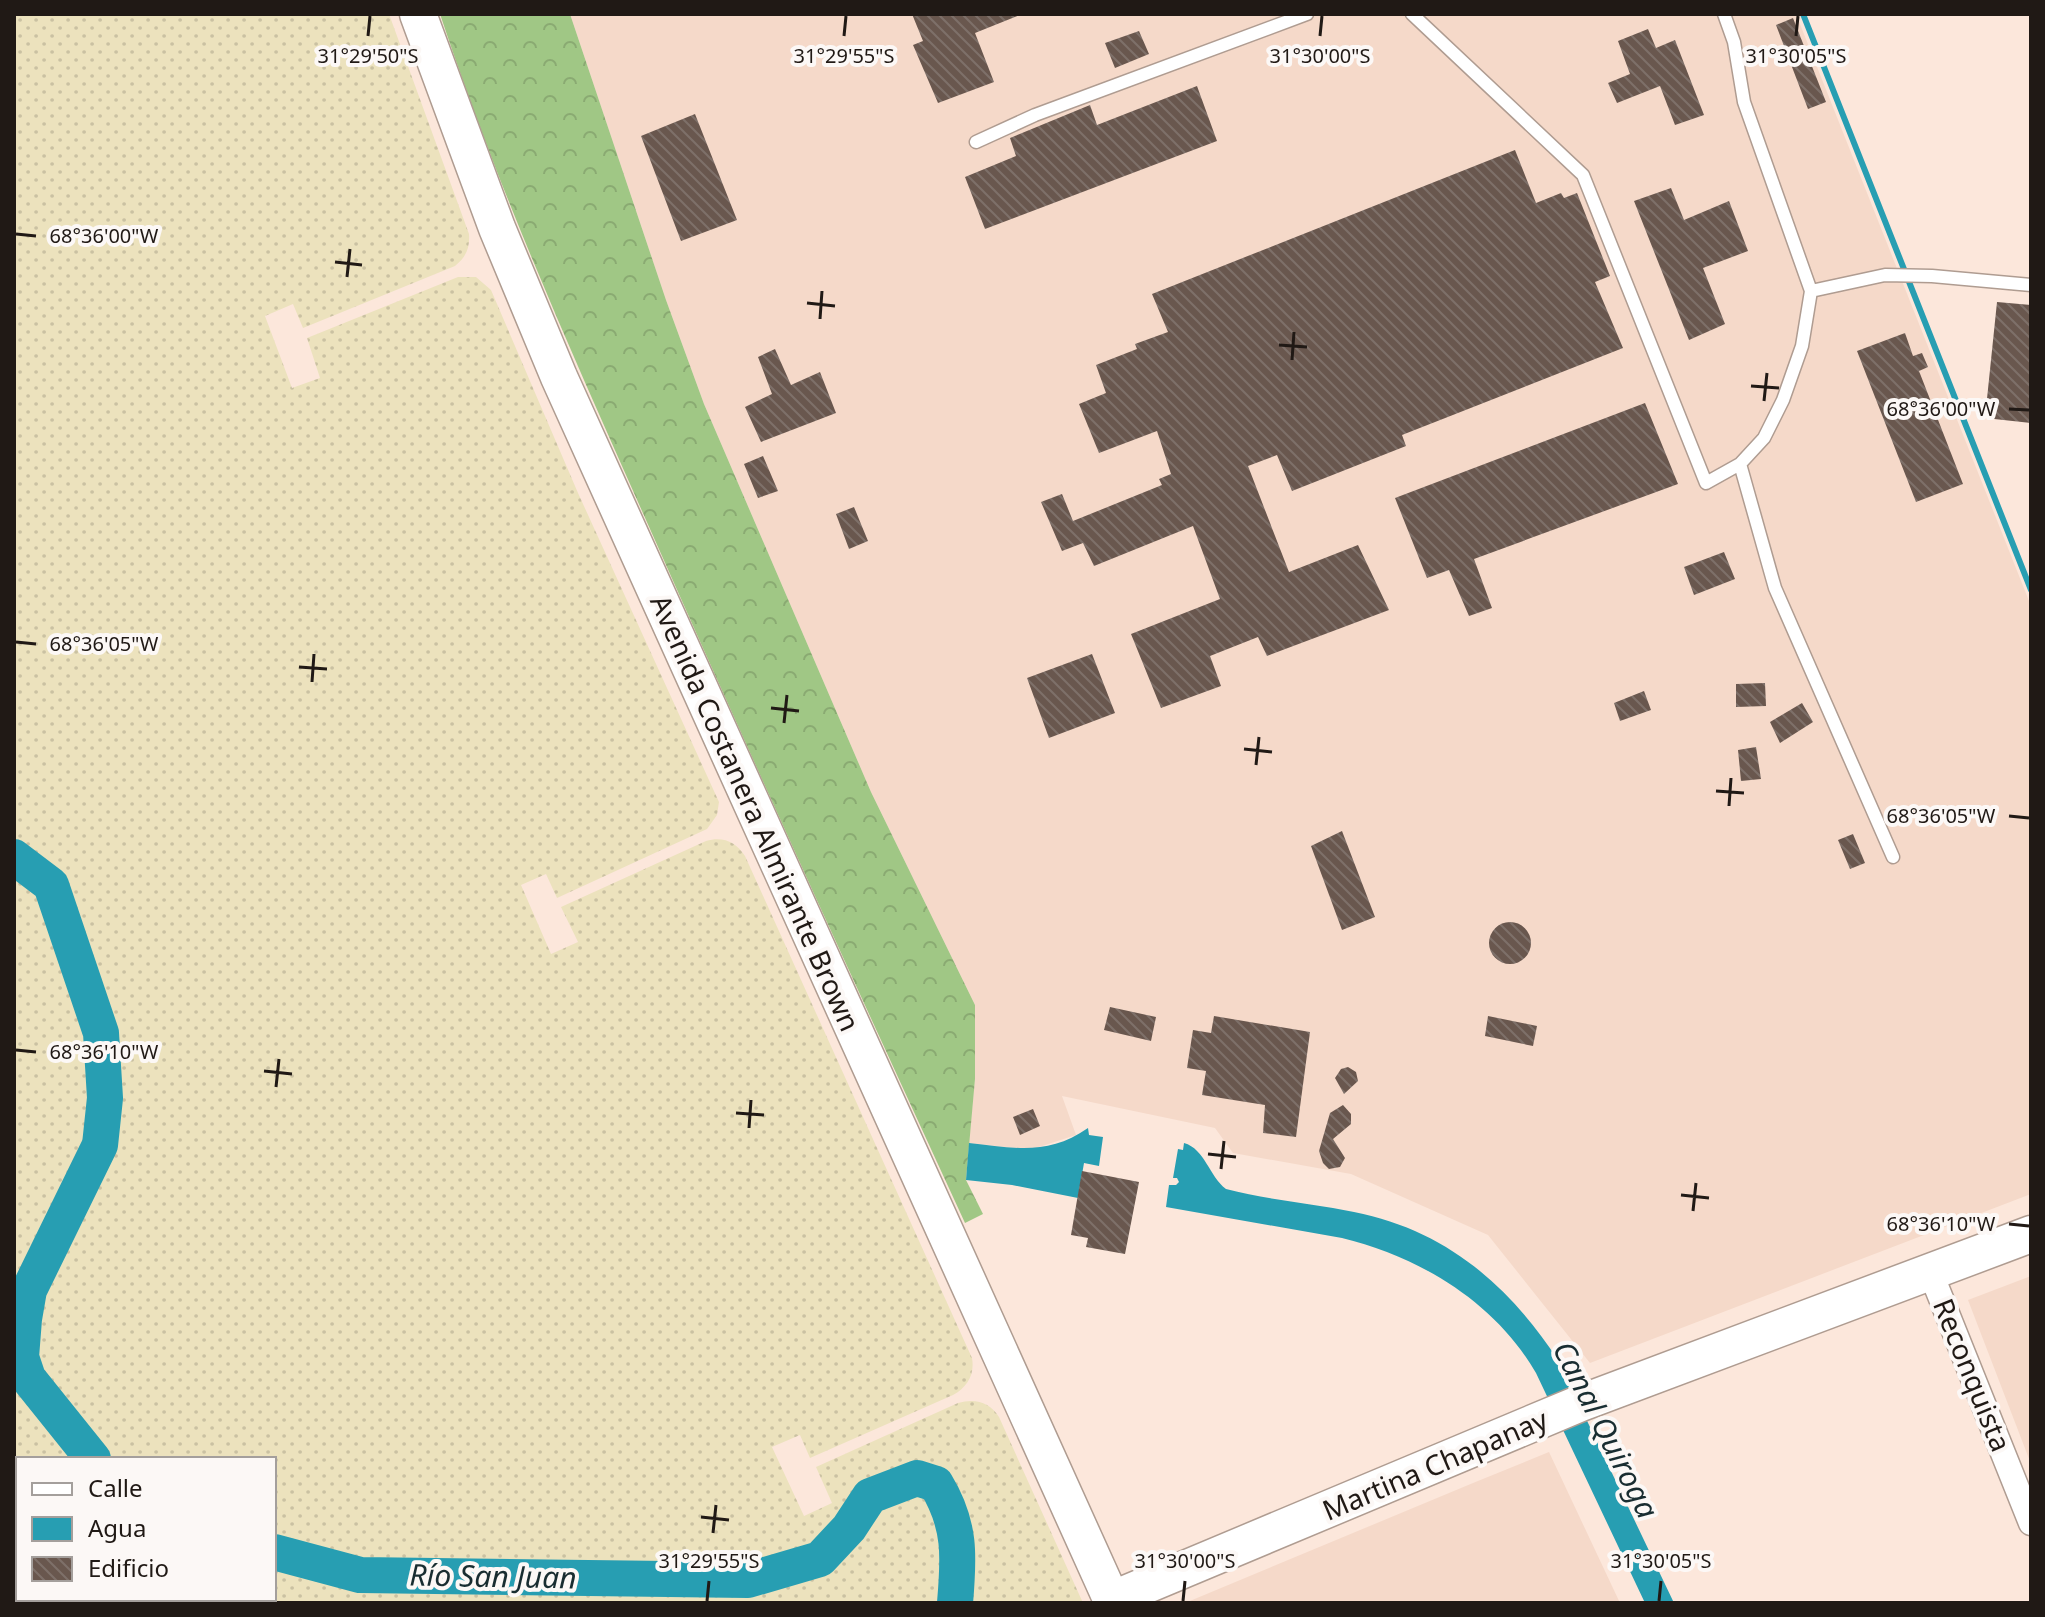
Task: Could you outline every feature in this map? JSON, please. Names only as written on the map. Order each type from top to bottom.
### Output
[{"type":"main road","name":"Avenida Costanera Almirante Brown","points":[[418,14],[497,228],[571,405],[1112,1601]]},
{"type":"main road","name":"Martina Chapanay","points":[[1112,1601],[1567,1410],[2031,1234]]},
{"type":"street","name":"Reconquista","points":[[1930,1271],[2031,1523]]},
{"type":"lane","points":[[976,142],[1035,115],[1307,14]]},
{"type":"lane","points":[[1412,14],[1583,175],[1706,483],[1740,464],[1764,438],[1783,400],[1802,346],[1811,291],[1744,102],[1734,42],[1724,14]]},
{"type":"lane","points":[[1811,291],[1885,275],[2031,285]]},
{"type":"lane","points":[[1740,464],[1775,588],[1893,857]]},
{"type":"shaded area","points":[[570,14],[1796,14],[2031,606],[2031,1194],[1590,1363],[1488,1235],[1351,1174],[1233,1153],[1215,1128],[1062,1096],[1076,1135],[1030,1150],[969,1143],[975,1079],[975,1005],[871,792],[704,404]]},
{"type":"shaded area","points":[[2031,1276],[2031,1464],[1968,1300]]},
{"type":"shaded area","points":[[1549,1452],[1620,1603],[1185,1603],[1473,1483]]},
{"type":"green space","points":[[440,14],[570,14],[704,404],[871,792],[975,1005],[975,1079],[966,1180],[983,1214],[965,1223],[721,689],[561,326],[509,203]]},
{"type":"sand","points":[[14,14],[389,14],[469,234],[468,248],[455,266],[303,328],[293,304],[265,316],[292,388],[320,378],[307,338],[458,277],[476,277],[491,290],[578,493],[719,802],[717,815],[707,829],[557,898],[546,874],[521,885],[551,954],[578,942],[561,907],[706,841],[723,840],[738,847],[745,856],[972,1358],[969,1380],[953,1395],[810,1458],[800,1435],[772,1447],[804,1516],[832,1503],[816,1467],[958,1403],[976,1401],[987,1405],[999,1417],[1083,1603],[14,1603]]},
{"type":"water","points":[[1088,1128],[1089,1135],[1103,1137],[1099,1166],[1084,1163],[1078,1198],[966,1180],[969,1143],[1031,1148],[1059,1143]]},
{"type":"water","points":[[1184,1143],[1197,1151],[1226,1189],[1387,1220],[1445,1247],[1495,1285],[1518,1307],[1558,1360],[1674,1603],[1645,1603],[1536,1373],[1519,1348],[1477,1304],[1427,1270],[1371,1246],[1342,1238],[1166,1207],[1169,1185],[1179,1182],[1173,1178],[1178,1149],[1183,1150]]},
{"type":"building","points":[[912,14],[1020,15],[975,33],[994,82],[938,103],[913,45],[923,41]]},
{"type":"building","points":[[1793,18],[1826,102],[1808,109],[1776,25]]},
{"type":"building","points":[[1648,29],[1656,48],[1675,40],[1704,115],[1675,125],[1660,86],[1617,103],[1608,83],[1630,74],[1618,41]]},
{"type":"building","points":[[1139,31],[1149,54],[1115,68],[1105,43]]},
{"type":"building","points":[[1197,86],[1217,141],[985,229],[965,177],[1016,156],[1010,138],[1090,105],[1097,125]]},
{"type":"building","points":[[695,114],[737,220],[681,241],[641,136]]},
{"type":"building","points":[[1515,150],[1536,203],[1561,193],[1564,198],[1577,193],[1610,276],[1595,282],[1623,348],[1402,435],[1406,446],[1292,491],[1277,455],[1248,466],[1289,572],[1358,545],[1389,610],[1267,656],[1258,637],[1210,656],[1221,686],[1161,708],[1131,634],[1220,599],[1193,526],[1094,566],[1083,543],[1062,551],[1041,502],[1062,494],[1073,521],[1162,485],[1159,479],[1171,474],[1157,431],[1099,453],[1079,404],[1106,393],[1096,365],[1137,349],[1135,344],[1168,332],[1152,294]]},
{"type":"building","points":[[1671,188],[1684,220],[1729,201],[1748,251],[1703,268],[1725,324],[1689,340],[1634,201]]},
{"type":"building","points":[[1997,302],[2031,305],[2031,423],[1985,418]]},
{"type":"building","points":[[1905,333],[1913,356],[1922,353],[1928,367],[1919,371],[1963,484],[1916,502],[1857,351]]},
{"type":"building","points":[[775,349],[791,385],[820,372],[836,413],[761,442],[745,407],[772,394],[758,357]]},
{"type":"building","points":[[1645,403],[1678,484],[1474,559],[1492,608],[1469,616],[1449,570],[1427,578],[1395,498]]},
{"type":"building","points":[[763,456],[778,491],[758,498],[744,464]]},
{"type":"building","points":[[854,507],[868,541],[849,549],[836,514]]},
{"type":"building","points":[[1724,552],[1735,579],[1694,595],[1684,567]]},
{"type":"building","points":[[1092,654],[1115,713],[1049,738],[1027,678]]},
{"type":"building","points":[[1765,683],[1766,706],[1736,707],[1736,684]]},
{"type":"building","points":[[1644,691],[1651,710],[1620,721],[1614,703]]},
{"type":"building","points":[[1802,703],[1813,722],[1780,743],[1770,722]]},
{"type":"building","points":[[1756,747],[1761,779],[1741,781],[1738,750]]},
{"type":"building","points":[[1342,831],[1375,917],[1342,930],[1311,846]]},
{"type":"building","points":[[1853,834],[1865,863],[1850,869],[1838,840]]},
{"type":"building","points":[[1510,922],[1525,928],[1531,943],[1525,958],[1510,964],[1495,958],[1489,943],[1495,928]]},
{"type":"building","points":[[1110,1007],[1156,1017],[1151,1041],[1104,1030]]},
{"type":"building","points":[[1214,1016],[1310,1032],[1296,1137],[1263,1133],[1265,1105],[1202,1095],[1206,1071],[1187,1068],[1193,1030],[1211,1033]]},
{"type":"building","points":[[1488,1016],[1537,1026],[1533,1046],[1485,1036]]},
{"type":"building","points":[[1348,1067],[1356,1072],[1358,1081],[1344,1094],[1335,1078],[1341,1069]]},
{"type":"building","points":[[1343,1105],[1351,1114],[1351,1124],[1333,1139],[1345,1158],[1340,1167],[1329,1169],[1319,1151],[1330,1113]]},
{"type":"building","points":[[1033,1109],[1040,1126],[1020,1135],[1013,1117]]},
{"type":"building","points":[[1082,1171],[1139,1182],[1125,1254],[1086,1247],[1088,1238],[1071,1235]]},
{"type":"waterway","points":[[1803,14],[2031,590]]},
{"type":"waterway","name":"Río San Juan","points":[[14,857],[51,885],[101,1033],[105,1098],[100,1145],[29,1290],[21,1357],[28,1378],[91,1457]]},
{"type":"waterway","name":"Río San Juan","points":[[276,1553],[360,1575],[748,1580],[820,1559],[849,1528],[870,1496],[917,1478],[936,1484],[950,1513],[957,1556],[955,1603]]},
{"type":"water label","name":"Canal Quiroga","points":[[1605,1430]]}]
